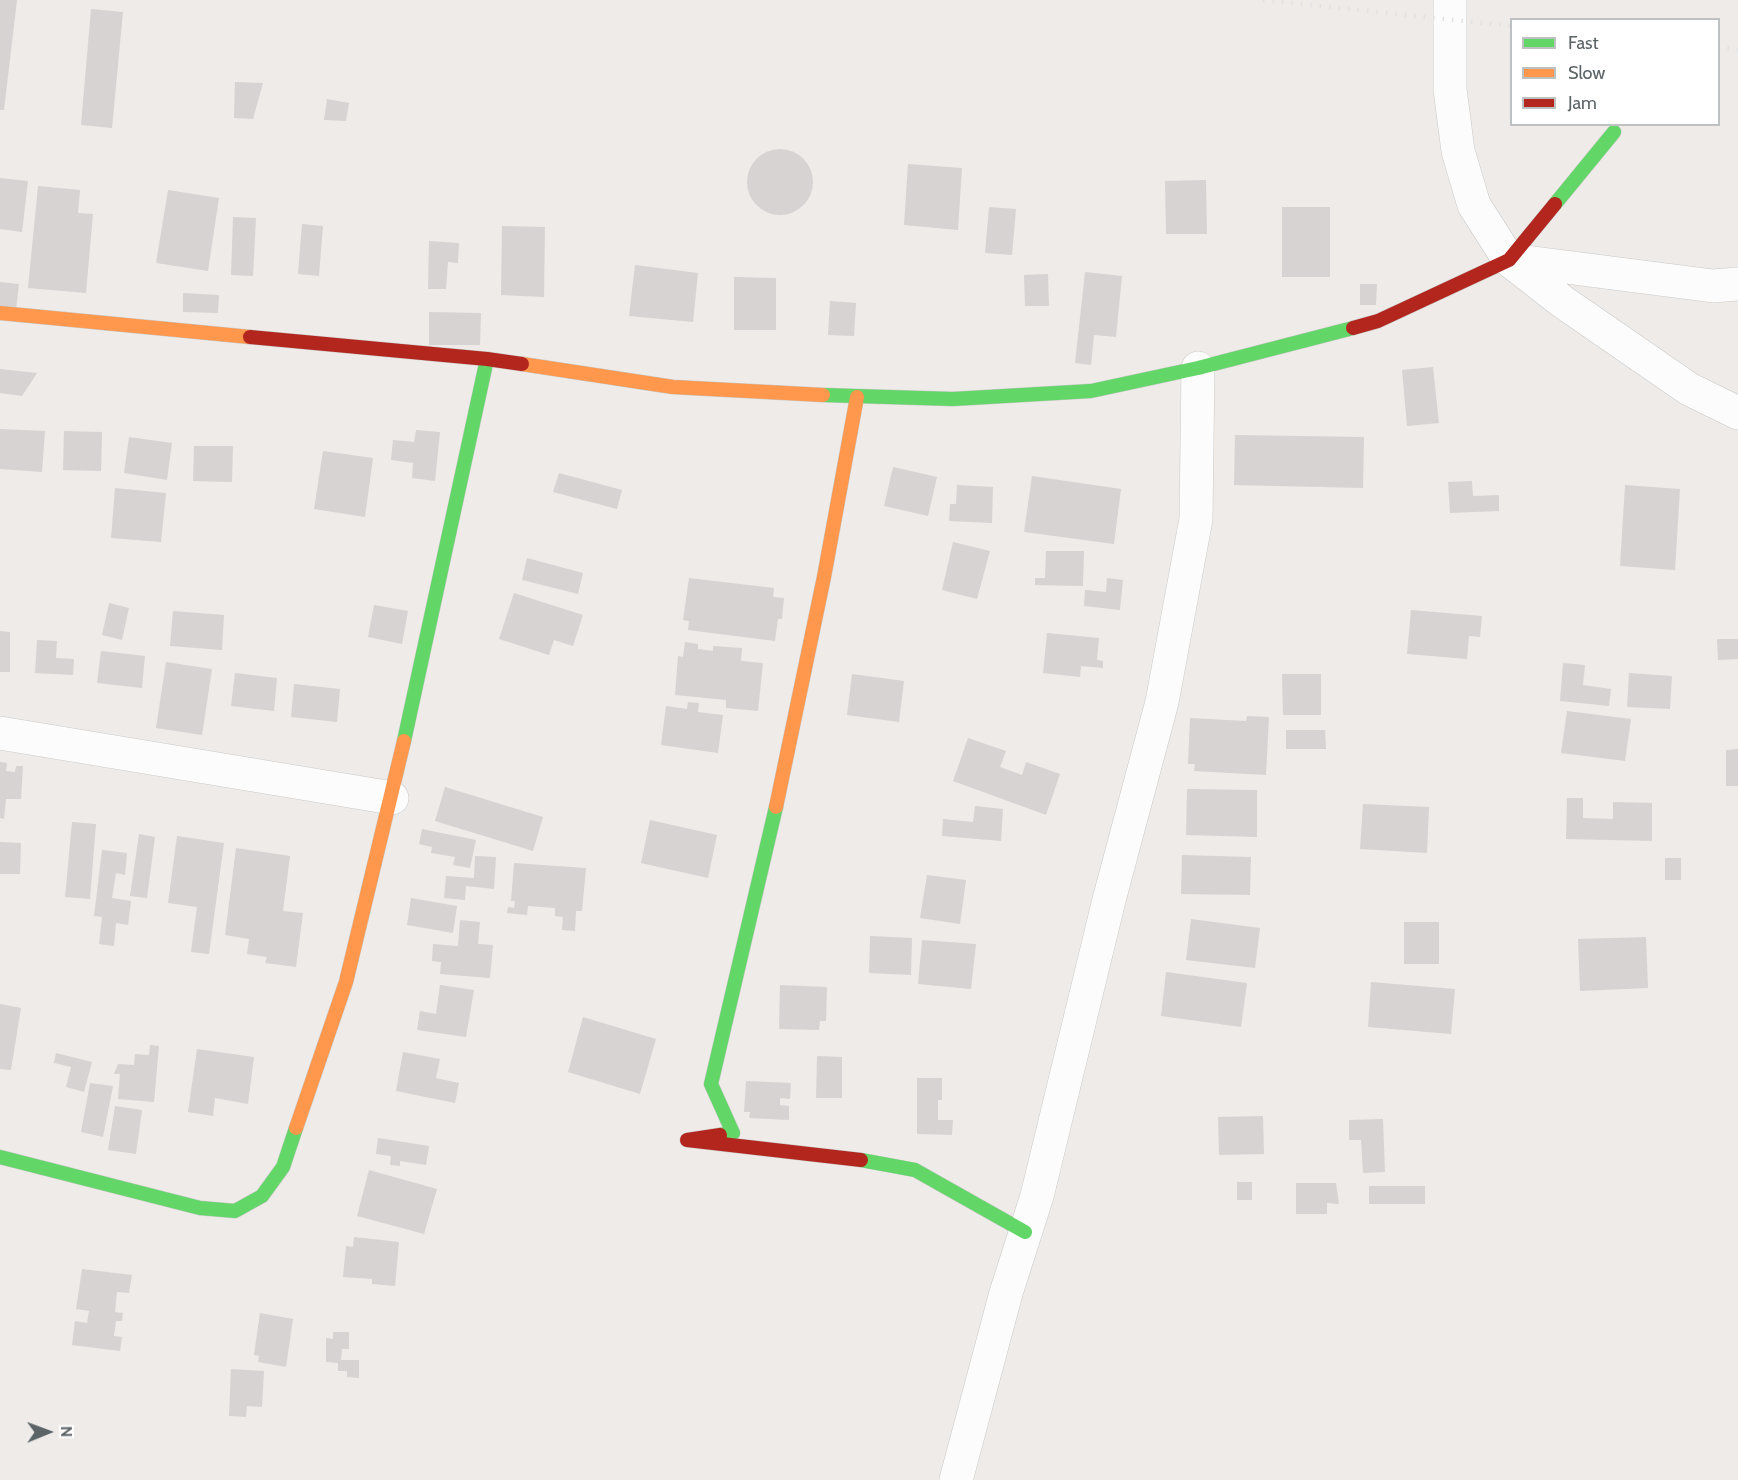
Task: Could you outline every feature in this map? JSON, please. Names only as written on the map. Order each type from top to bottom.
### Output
[{"type":"street","points":[[1450,0],[1450,89],[1458,151],[1474,205],[1509,260],[1563,302],[1689,389],[1738,413]]},
{"type":"street","points":[[0,313],[487,359],[673,387],[857,397],[953,399],[1091,391],[1198,368],[1378,321],[1509,260],[1614,132]]},
{"type":"street","points":[[1509,260],[1713,286],[1738,284]]},
{"type":"street","points":[[0,1157],[200,1208],[235,1210],[262,1196],[283,1167],[346,982],[392,798],[487,359]]},
{"type":"street","points":[[956,1480],[1006,1293],[1037,1196],[1109,900],[1162,702],[1196,519],[1198,368]]},
{"type":"street","points":[[857,397],[824,577],[778,799],[711,1084],[733,1133],[687,1140],[862,1160],[915,1170],[1025,1232]]},
{"type":"street","points":[[0,733],[392,798]]},
{"type":"building","points":[[0,0],[17,0],[4,110],[0,110]]},
{"type":"building","points":[[91,9],[123,12],[112,128],[81,125]]},
{"type":"building","points":[[235,82],[263,83],[253,119],[234,118]]},
{"type":"building","points":[[327,99],[349,103],[346,121],[324,120]]},
{"type":"building","points":[[786,149],[804,158],[811,169],[813,182],[811,195],[804,206],[793,213],[774,215],[756,206],[749,195],[747,176],[756,158],[767,151]]},
{"type":"building","points":[[908,164],[962,168],[958,230],[904,225]]},
{"type":"building","points":[[0,178],[28,181],[22,232],[0,229]]},
{"type":"building","points":[[1206,180],[1207,234],[1166,234],[1165,181]]},
{"type":"building","points":[[38,186],[80,190],[78,213],[93,214],[86,293],[28,288]]},
{"type":"building","points":[[168,190],[219,198],[208,271],[156,263]]},
{"type":"building","points":[[989,207],[1016,209],[1012,255],[985,253]]},
{"type":"building","points":[[1282,207],[1330,207],[1330,277],[1282,277]]},
{"type":"building","points":[[233,217],[256,218],[253,276],[231,275]]},
{"type":"building","points":[[302,224],[323,226],[319,276],[298,274]]},
{"type":"building","points":[[502,226],[545,227],[544,297],[501,295]]},
{"type":"building","points":[[429,241],[459,243],[458,263],[448,262],[446,289],[428,289]]},
{"type":"building","points":[[635,265],[698,273],[693,322],[629,316]]},
{"type":"building","points":[[1085,272],[1122,276],[1116,337],[1094,335],[1091,365],[1075,363]]},
{"type":"building","points":[[1048,274],[1049,306],[1025,306],[1024,275]]},
{"type":"building","points":[[734,277],[776,278],[776,330],[734,330]]},
{"type":"building","points":[[0,282],[19,284],[16,310],[0,308]]},
{"type":"building","points":[[1360,284],[1377,284],[1376,305],[1360,305]]},
{"type":"building","points":[[183,293],[219,295],[218,313],[183,312]]},
{"type":"building","points":[[830,301],[856,303],[854,336],[828,335]]},
{"type":"building","points":[[429,312],[481,313],[480,345],[429,345]]},
{"type":"building","points":[[1433,367],[1439,423],[1407,426],[1402,370]]},
{"type":"building","points":[[0,369],[37,373],[22,396],[0,393]]},
{"type":"building","points":[[0,429],[45,431],[42,472],[0,469]]},
{"type":"building","points":[[416,430],[440,432],[435,481],[412,478],[413,463],[391,460],[393,440],[414,442]]},
{"type":"building","points":[[64,431],[102,432],[101,471],[63,470]]},
{"type":"building","points":[[1235,435],[1364,437],[1363,488],[1234,485]]},
{"type":"building","points":[[129,437],[172,443],[167,480],[124,473]]},
{"type":"building","points":[[194,446],[233,446],[232,482],[193,481]]},
{"type":"building","points":[[323,451],[373,458],[365,517],[314,509]]},
{"type":"building","points":[[893,467],[937,477],[928,516],[884,506]]},
{"type":"building","points":[[559,473],[622,490],[617,509],[553,492]]},
{"type":"building","points":[[1032,476],[1121,489],[1114,544],[1024,532]]},
{"type":"building","points":[[1472,481],[1473,496],[1499,495],[1499,511],[1450,513],[1448,482]]},
{"type":"building","points":[[957,485],[993,487],[992,523],[949,521],[950,504],[956,504]]},
{"type":"building","points":[[1625,485],[1680,489],[1675,570],[1620,566]]},
{"type":"building","points":[[115,488],[166,493],[161,542],[111,538]]},
{"type":"building","points":[[953,542],[990,551],[977,599],[942,590]]},
{"type":"building","points":[[1046,551],[1084,551],[1083,586],[1035,585],[1035,578],[1045,578]]},
{"type":"building","points":[[527,558],[583,573],[578,594],[522,580]]},
{"type":"building","points":[[689,578],[774,588],[773,597],[784,598],[782,619],[778,619],[775,641],[688,630],[689,621],[683,620]]},
{"type":"building","points":[[1107,578],[1123,580],[1120,610],[1084,606],[1085,590],[1106,592]]},
{"type":"building","points":[[514,593],[583,615],[573,646],[554,640],[549,655],[499,639]]},
{"type":"building","points":[[109,603],[129,608],[122,640],[102,635]]},
{"type":"building","points":[[374,605],[408,611],[402,644],[368,637]]},
{"type":"building","points":[[1411,610],[1482,616],[1480,637],[1469,636],[1467,659],[1407,654]]},
{"type":"building","points":[[173,611],[224,615],[222,650],[170,646]]},
{"type":"building","points":[[0,631],[10,632],[10,672],[0,672]]},
{"type":"building","points":[[1047,633],[1099,638],[1097,660],[1103,661],[1103,668],[1081,666],[1080,677],[1043,673]]},
{"type":"building","points":[[1717,639],[1738,639],[1738,659],[1718,660]]},
{"type":"building","points":[[37,640],[57,641],[56,658],[74,659],[73,675],[35,673]]},
{"type":"building","points":[[685,642],[698,644],[698,649],[713,651],[713,646],[742,648],[741,661],[763,663],[758,711],[726,708],[726,700],[675,695],[678,656],[683,657]]},
{"type":"building","points":[[101,651],[145,656],[142,688],[97,683]]},
{"type":"building","points":[[166,662],[212,669],[202,735],[156,728]]},
{"type":"building","points":[[1563,663],[1585,665],[1583,685],[1611,689],[1609,706],[1560,701]]},
{"type":"building","points":[[235,673],[277,678],[274,711],[231,706]]},
{"type":"building","points":[[1629,673],[1672,676],[1670,709],[1627,707]]},
{"type":"building","points":[[852,674],[904,681],[899,722],[847,715]]},
{"type":"building","points":[[1282,674],[1321,674],[1321,715],[1283,715]]},
{"type":"building","points":[[294,684],[340,689],[337,722],[291,717]]},
{"type":"building","points":[[688,702],[699,703],[698,712],[723,715],[718,753],[661,745],[666,706],[687,709]]},
{"type":"building","points":[[1567,711],[1631,719],[1625,761],[1561,753]]},
{"type":"building","points":[[1247,716],[1269,717],[1266,775],[1194,771],[1195,764],[1188,764],[1190,718],[1246,721]]},
{"type":"building","points":[[1286,730],[1325,730],[1326,749],[1286,749]]},
{"type":"building","points":[[968,738],[1006,751],[1000,767],[1022,775],[1026,762],[1060,774],[1046,815],[953,781]]},
{"type":"building","points":[[1738,749],[1738,786],[1726,786],[1726,750]]},
{"type":"building","points":[[0,762],[7,763],[6,771],[15,772],[16,766],[23,766],[21,799],[6,799],[4,819],[0,818]]},
{"type":"building","points":[[445,787],[543,817],[533,851],[435,821]]},
{"type":"building","points":[[1187,789],[1257,790],[1257,837],[1186,835]]},
{"type":"building","points":[[1567,798],[1583,798],[1583,818],[1613,819],[1613,802],[1652,803],[1652,841],[1566,839]]},
{"type":"building","points":[[1363,804],[1429,807],[1427,853],[1360,849]]},
{"type":"building","points":[[975,806],[1003,809],[1001,841],[942,836],[943,819],[973,822]]},
{"type":"building","points":[[650,820],[717,835],[708,878],[641,863]]},
{"type":"building","points":[[72,822],[96,824],[90,899],[65,897]]},
{"type":"building","points":[[422,829],[476,840],[470,868],[453,865],[455,857],[431,853],[432,847],[419,844]]},
{"type":"building","points":[[139,834],[155,837],[147,898],[130,896]]},
{"type":"building","points":[[177,836],[224,843],[209,954],[191,952],[197,907],[168,903]]},
{"type":"building","points":[[0,842],[21,843],[20,874],[0,874]]},
{"type":"building","points":[[236,848],[290,856],[283,911],[303,913],[296,967],[265,963],[267,957],[247,954],[249,939],[225,935]]},
{"type":"building","points":[[102,850],[127,853],[125,875],[116,873],[112,898],[131,901],[128,925],[116,923],[114,946],[99,944],[102,917],[94,916]]},
{"type":"building","points":[[1182,855],[1251,857],[1250,895],[1181,894]]},
{"type":"building","points":[[475,856],[496,857],[494,889],[466,886],[465,900],[444,898],[446,876],[474,878]]},
{"type":"building","points":[[1665,858],[1681,858],[1681,880],[1665,880]]},
{"type":"building","points":[[514,863],[586,868],[582,911],[576,911],[575,931],[562,930],[563,917],[555,916],[555,908],[528,906],[527,915],[507,913],[508,907],[514,908],[515,901],[511,901]]},
{"type":"building","points":[[927,875],[966,880],[960,924],[920,918]]},
{"type":"building","points":[[411,898],[457,906],[453,933],[407,925]]},
{"type":"building","points":[[1191,919],[1260,928],[1255,968],[1186,960]]},
{"type":"building","points":[[460,920],[480,922],[478,944],[493,945],[490,978],[440,974],[441,962],[432,961],[433,944],[458,946]]},
{"type":"building","points":[[1404,922],[1439,922],[1439,964],[1404,964]]},
{"type":"building","points":[[870,936],[912,938],[911,975],[869,973]]},
{"type":"building","points":[[1646,937],[1648,988],[1580,991],[1578,939]]},
{"type":"building","points":[[922,940],[976,944],[971,989],[918,984]]},
{"type":"building","points":[[1166,972],[1247,983],[1241,1027],[1161,1016]]},
{"type":"building","points":[[1371,982],[1455,989],[1451,1034],[1368,1027]]},
{"type":"building","points":[[440,985],[474,990],[466,1037],[417,1030],[420,1011],[436,1014]]},
{"type":"building","points":[[780,985],[827,987],[826,1021],[820,1021],[819,1030],[779,1029]]},
{"type":"building","points":[[0,1004],[21,1008],[11,1070],[0,1069]]},
{"type":"building","points":[[583,1017],[656,1039],[640,1094],[568,1072]]},
{"type":"building","points":[[150,1045],[159,1046],[154,1102],[118,1099],[120,1074],[114,1074],[118,1064],[134,1065],[135,1054],[149,1055]]},
{"type":"building","points":[[197,1049],[254,1057],[248,1104],[215,1098],[213,1116],[188,1112]]},
{"type":"building","points":[[403,1052],[440,1059],[436,1078],[459,1083],[455,1103],[396,1091]]},
{"type":"building","points":[[56,1053],[92,1062],[84,1092],[66,1087],[71,1067],[54,1063]]},
{"type":"building","points":[[817,1056],[842,1057],[842,1098],[816,1098]]},
{"type":"building","points":[[917,1078],[942,1078],[942,1100],[938,1100],[938,1120],[953,1120],[952,1135],[917,1134]]},
{"type":"building","points":[[746,1081],[791,1083],[790,1099],[780,1098],[780,1105],[789,1106],[789,1120],[749,1118],[750,1112],[744,1112]]},
{"type":"building","points":[[90,1083],[113,1086],[103,1137],[81,1132]]},
{"type":"building","points":[[115,1106],[142,1110],[136,1154],[108,1150]]},
{"type":"building","points":[[1263,1116],[1264,1154],[1219,1155],[1218,1117]]},
{"type":"building","points":[[1383,1119],[1385,1172],[1363,1173],[1361,1140],[1349,1140],[1349,1120]]},
{"type":"building","points":[[378,1138],[429,1146],[426,1165],[400,1161],[400,1166],[390,1165],[391,1156],[376,1154]]},
{"type":"building","points":[[369,1170],[437,1189],[424,1234],[357,1216]]},
{"type":"building","points":[[1237,1182],[1252,1182],[1252,1200],[1237,1200]]},
{"type":"building","points":[[1296,1183],[1336,1183],[1339,1204],[1327,1203],[1327,1214],[1296,1214]]},
{"type":"building","points":[[1369,1186],[1425,1186],[1425,1204],[1369,1204]]},
{"type":"building","points":[[354,1237],[399,1242],[395,1286],[372,1284],[372,1279],[343,1277],[346,1246],[353,1247]]},
{"type":"building","points":[[82,1269],[132,1275],[129,1293],[117,1292],[115,1312],[123,1313],[122,1321],[116,1321],[114,1336],[122,1337],[120,1351],[72,1345],[75,1321],[87,1323],[89,1311],[76,1309]]},
{"type":"building","points":[[260,1313],[293,1319],[286,1367],[258,1362],[259,1356],[254,1355]]},
{"type":"building","points":[[333,1332],[349,1332],[349,1349],[342,1349],[341,1360],[359,1360],[359,1378],[347,1377],[347,1371],[338,1371],[338,1363],[326,1362],[326,1338],[333,1339]]},
{"type":"building","points":[[231,1369],[264,1371],[262,1407],[247,1406],[246,1417],[229,1416]]},
{"type":"railway","points":[[1263,0],[1510,26]]},
{"type":"railway","points":[[1720,47],[1738,49]]},
{"type":"traffic: fast","points":[[1555,204],[1614,132]]},
{"type":"traffic: fast","points":[[823,395],[953,399],[1091,391],[1198,368],[1353,328]]},
{"type":"traffic: fast","points":[[404,741],[487,359]]},
{"type":"traffic: fast","points":[[720,1135],[733,1133],[711,1084],[776,807]]},
{"type":"traffic: fast","points":[[0,1157],[200,1208],[235,1211],[262,1196],[283,1167],[296,1128]]},
{"type":"traffic: fast","points":[[861,1160],[915,1170],[1025,1232]]},
{"type":"traffic: slow","points":[[0,313],[250,337]]},
{"type":"traffic: slow","points":[[522,364],[673,387],[823,395]]},
{"type":"traffic: slow","points":[[776,807],[824,577],[857,397]]},
{"type":"traffic: slow","points":[[296,1128],[346,982],[404,741]]},
{"type":"traffic: jam","points":[[1353,328],[1378,321],[1509,260],[1555,204]]},
{"type":"traffic: jam","points":[[250,337],[522,364]]},
{"type":"traffic: jam","points":[[720,1135],[687,1140],[861,1160]]}]
